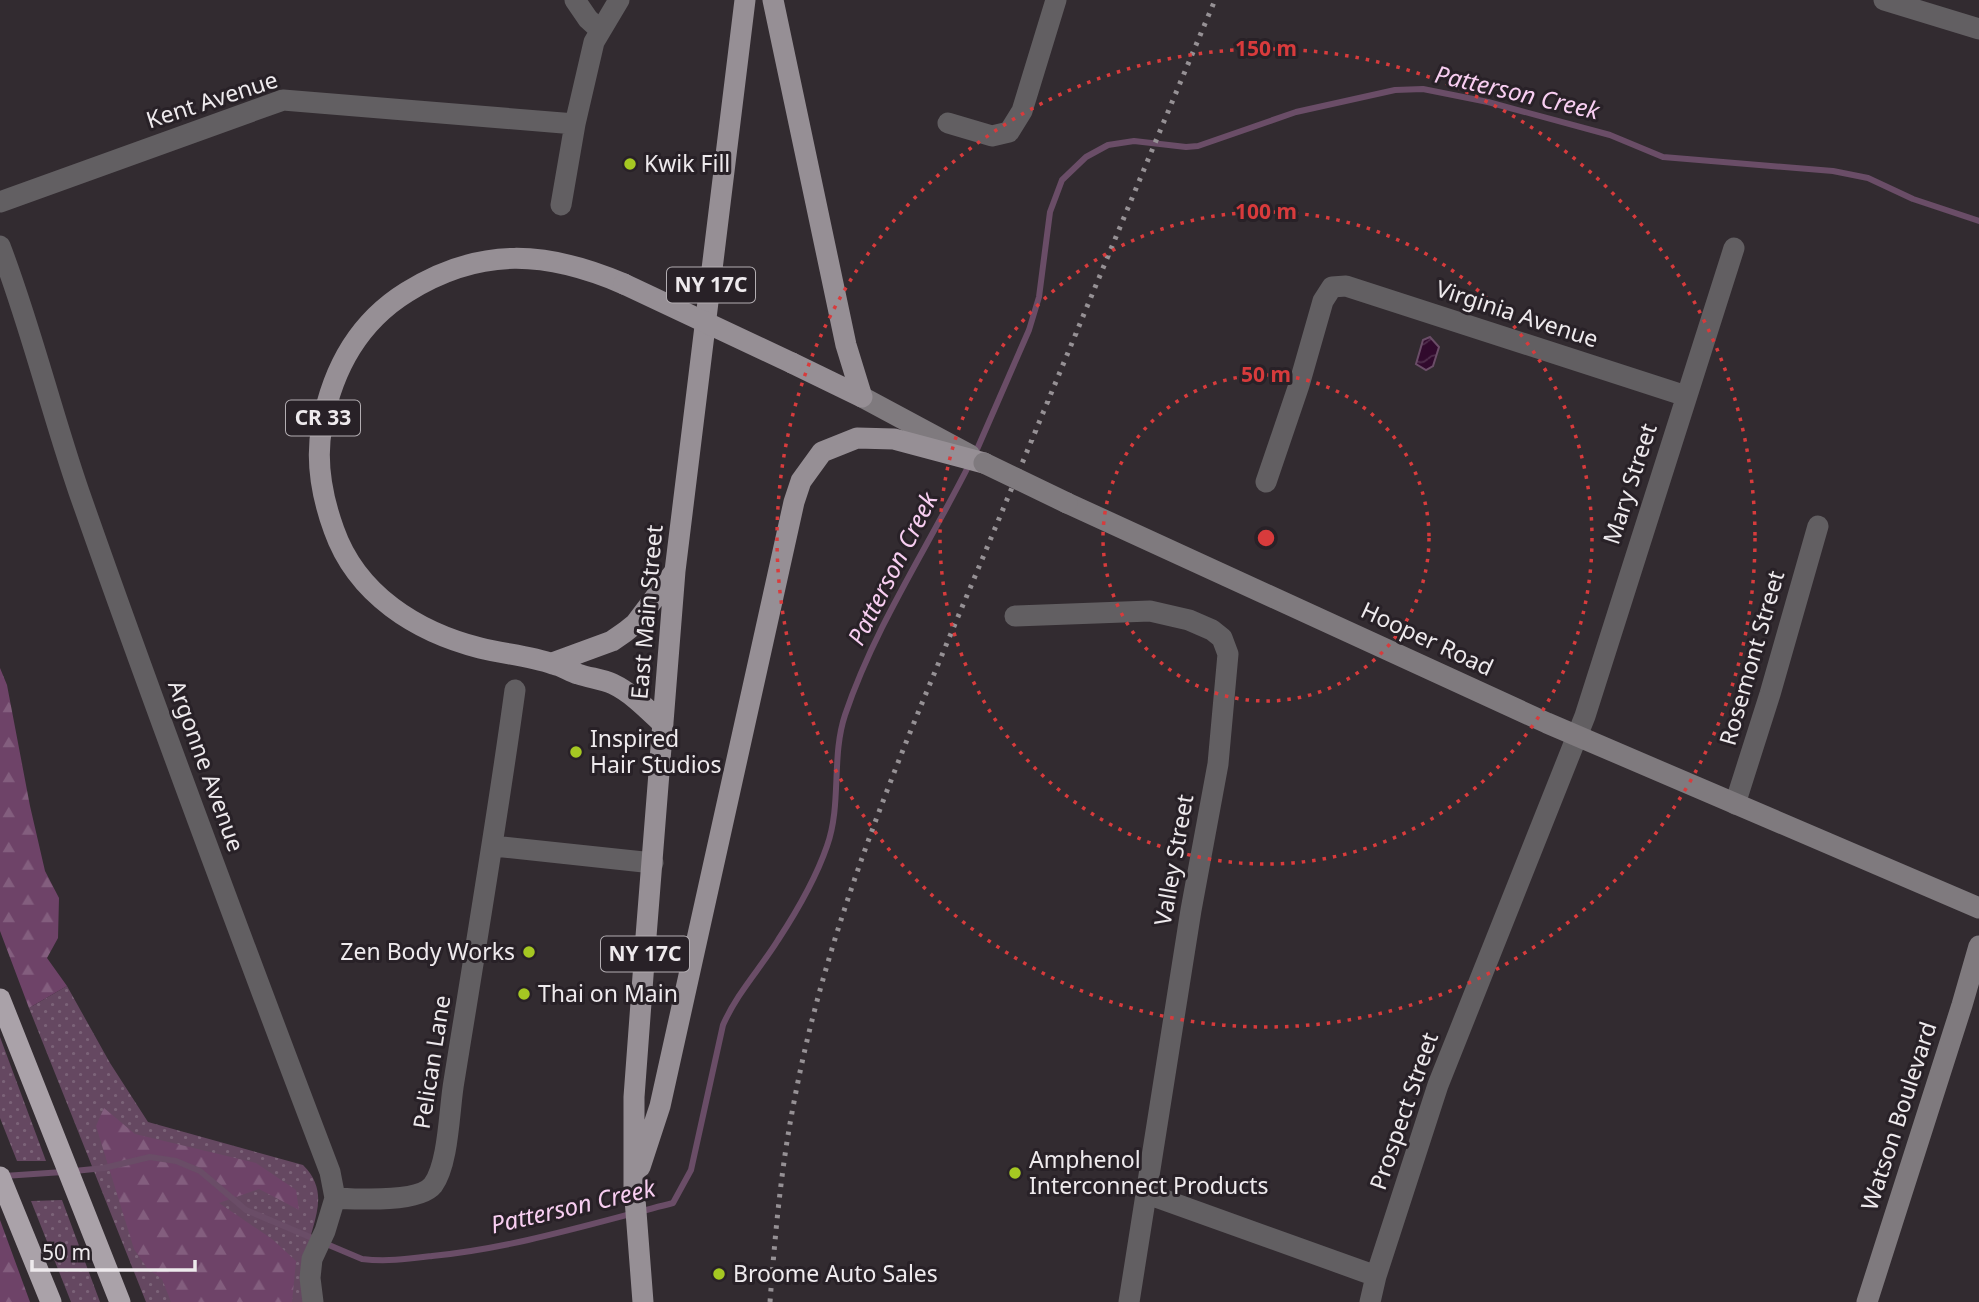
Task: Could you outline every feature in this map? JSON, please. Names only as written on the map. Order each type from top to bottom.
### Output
[{"type":"highway","points":[[0,999],[120,1302]]},
{"type":"highway","points":[[0,1177],[51,1302]]},
{"type":"main road","name":"East Main Street","points":[[643,1302],[634,1186],[635,1085],[675,570],[745,0]]},
{"type":"main road","points":[[773,0],[846,345],[862,397]]},
{"type":"main road","name":"CR 33","points":[[663,724],[615,685],[579,675],[552,663],[482,649],[438,635],[411,622],[390,607],[358,575],[338,543],[321,485],[320,434],[326,404],[334,377],[348,350],[379,313],[405,293],[433,277],[489,260],[516,258],[563,262],[584,267],[624,284],[862,397]]},
{"type":"main road","points":[[634,1186],[660,1106],[801,481],[822,452],[857,438],[910,434],[984,463]]},
{"type":"main road","points":[[552,663],[612,641],[625,632],[635,624],[675,570]]},
{"type":"street","points":[[575,0],[588,19],[600,30]]},
{"type":"street","points":[[561,205],[575,124],[594,41],[619,0]]},
{"type":"street","points":[[948,123],[992,136],[1009,132],[1021,111],[1056,0]]},
{"type":"street","points":[[1884,0],[1979,29]]},
{"type":"street","name":"Kent Avenue","points":[[0,202],[283,100],[575,124]]},
{"type":"street","name":"Argonne Avenue","points":[[0,246],[21,302],[78,490],[196,819],[330,1171],[334,1198],[325,1231],[312,1259],[310,1278],[313,1302]]},
{"type":"street","name":"Mary Street","points":[[1577,736],[1734,248]]},
{"type":"street","name":"Virginia Avenue","points":[[1266,482],[1299,385],[1322,301],[1332,288],[1346,286],[1686,396]]},
{"type":"street","points":[[862,397],[910,434]]},
{"type":"street","name":"Hooper Road","points":[[984,463],[1577,736],[1979,908]]},
{"type":"street","name":"Rosemont Street","points":[[1735,804],[1818,526]]},
{"type":"street","name":"Valley Street","points":[[1015,616],[1150,611],[1189,620],[1212,630],[1222,638],[1228,654],[1218,764],[1189,918],[1129,1302]]},
{"type":"street","name":"Pelican Lane","points":[[334,1198],[399,1198],[432,1187],[437,1177],[446,1149],[453,1085],[494,846],[515,691]]},
{"type":"street","name":"Prospect Street","points":[[1370,1302],[1438,1085],[1577,736]]},
{"type":"street","points":[[494,846],[653,863]]},
{"type":"street","name":"Watson Boulevard","points":[[1867,1302],[1979,946]]},
{"type":"street","points":[[1145,1193],[1376,1276]]},
{"type":"shaded area","points":[[67,986],[110,1063],[148,1122],[303,1165],[312,1176],[318,1199],[306,1258],[303,1302],[146,1302],[29,1008]]},
{"type":"shaded area","points":[[0,1037],[46,1161],[17,1161],[0,1118]]},
{"type":"shaded area","points":[[62,1200],[100,1302],[71,1302],[31,1201]]},
{"type":"green space","points":[[0,668],[7,685],[45,871],[59,898],[58,938],[47,958],[67,986],[29,1008],[0,931]]},
{"type":"green space","points":[[104,1108],[135,1134],[256,1163],[296,1190],[299,1210],[259,1189],[219,1203],[272,1239],[296,1261],[292,1302],[171,1302],[162,1279],[147,1268],[134,1249],[96,1126]]},
{"type":"green space","points":[[0,1220],[30,1302],[0,1302]]},
{"type":"water","points":[[1430,337],[1439,347],[1433,366],[1426,370],[1416,364],[1423,340]]},
{"type":"waterway","name":"Patterson Creek","points":[[975,454],[1029,330],[1039,297],[1050,212],[1062,180],[1086,157],[1108,145],[1134,141],[1198,146],[1296,112],[1395,90],[1423,89],[1488,102],[1610,135],[1663,157],[1833,171],[1868,178],[1913,199],[1979,221]]},
{"type":"waterway","name":"Patterson Creek","points":[[74,1171],[104,1168],[150,1157],[176,1161],[200,1171],[246,1210],[362,1259],[371,1260],[406,1259],[493,1247],[673,1203],[691,1170],[723,1025],[735,1002],[799,906],[827,846],[834,814],[838,747],[845,715],[857,682],[887,618],[970,463]]},
{"type":"waterway","name":"Patterson Creek","points":[[4,1176],[63,1172]]},
{"type":"railway","points":[[770,1302],[779,1202],[794,1102],[830,954],[854,881],[908,738],[1215,0]]},
{"type":"place","name":"Kwik Fill","points":[[630,164]]},
{"type":"place","name":"Inspired Hair Studios","points":[[576,752]]},
{"type":"place","name":"Zen Body Works","points":[[529,952]]},
{"type":"place","name":"Thai on Main","points":[[524,994]]},
{"type":"place","name":"Amphenol Interconnect Products","points":[[1015,1173]]},
{"type":"place","name":"Broome Auto Sales","points":[[719,1274]]}]
